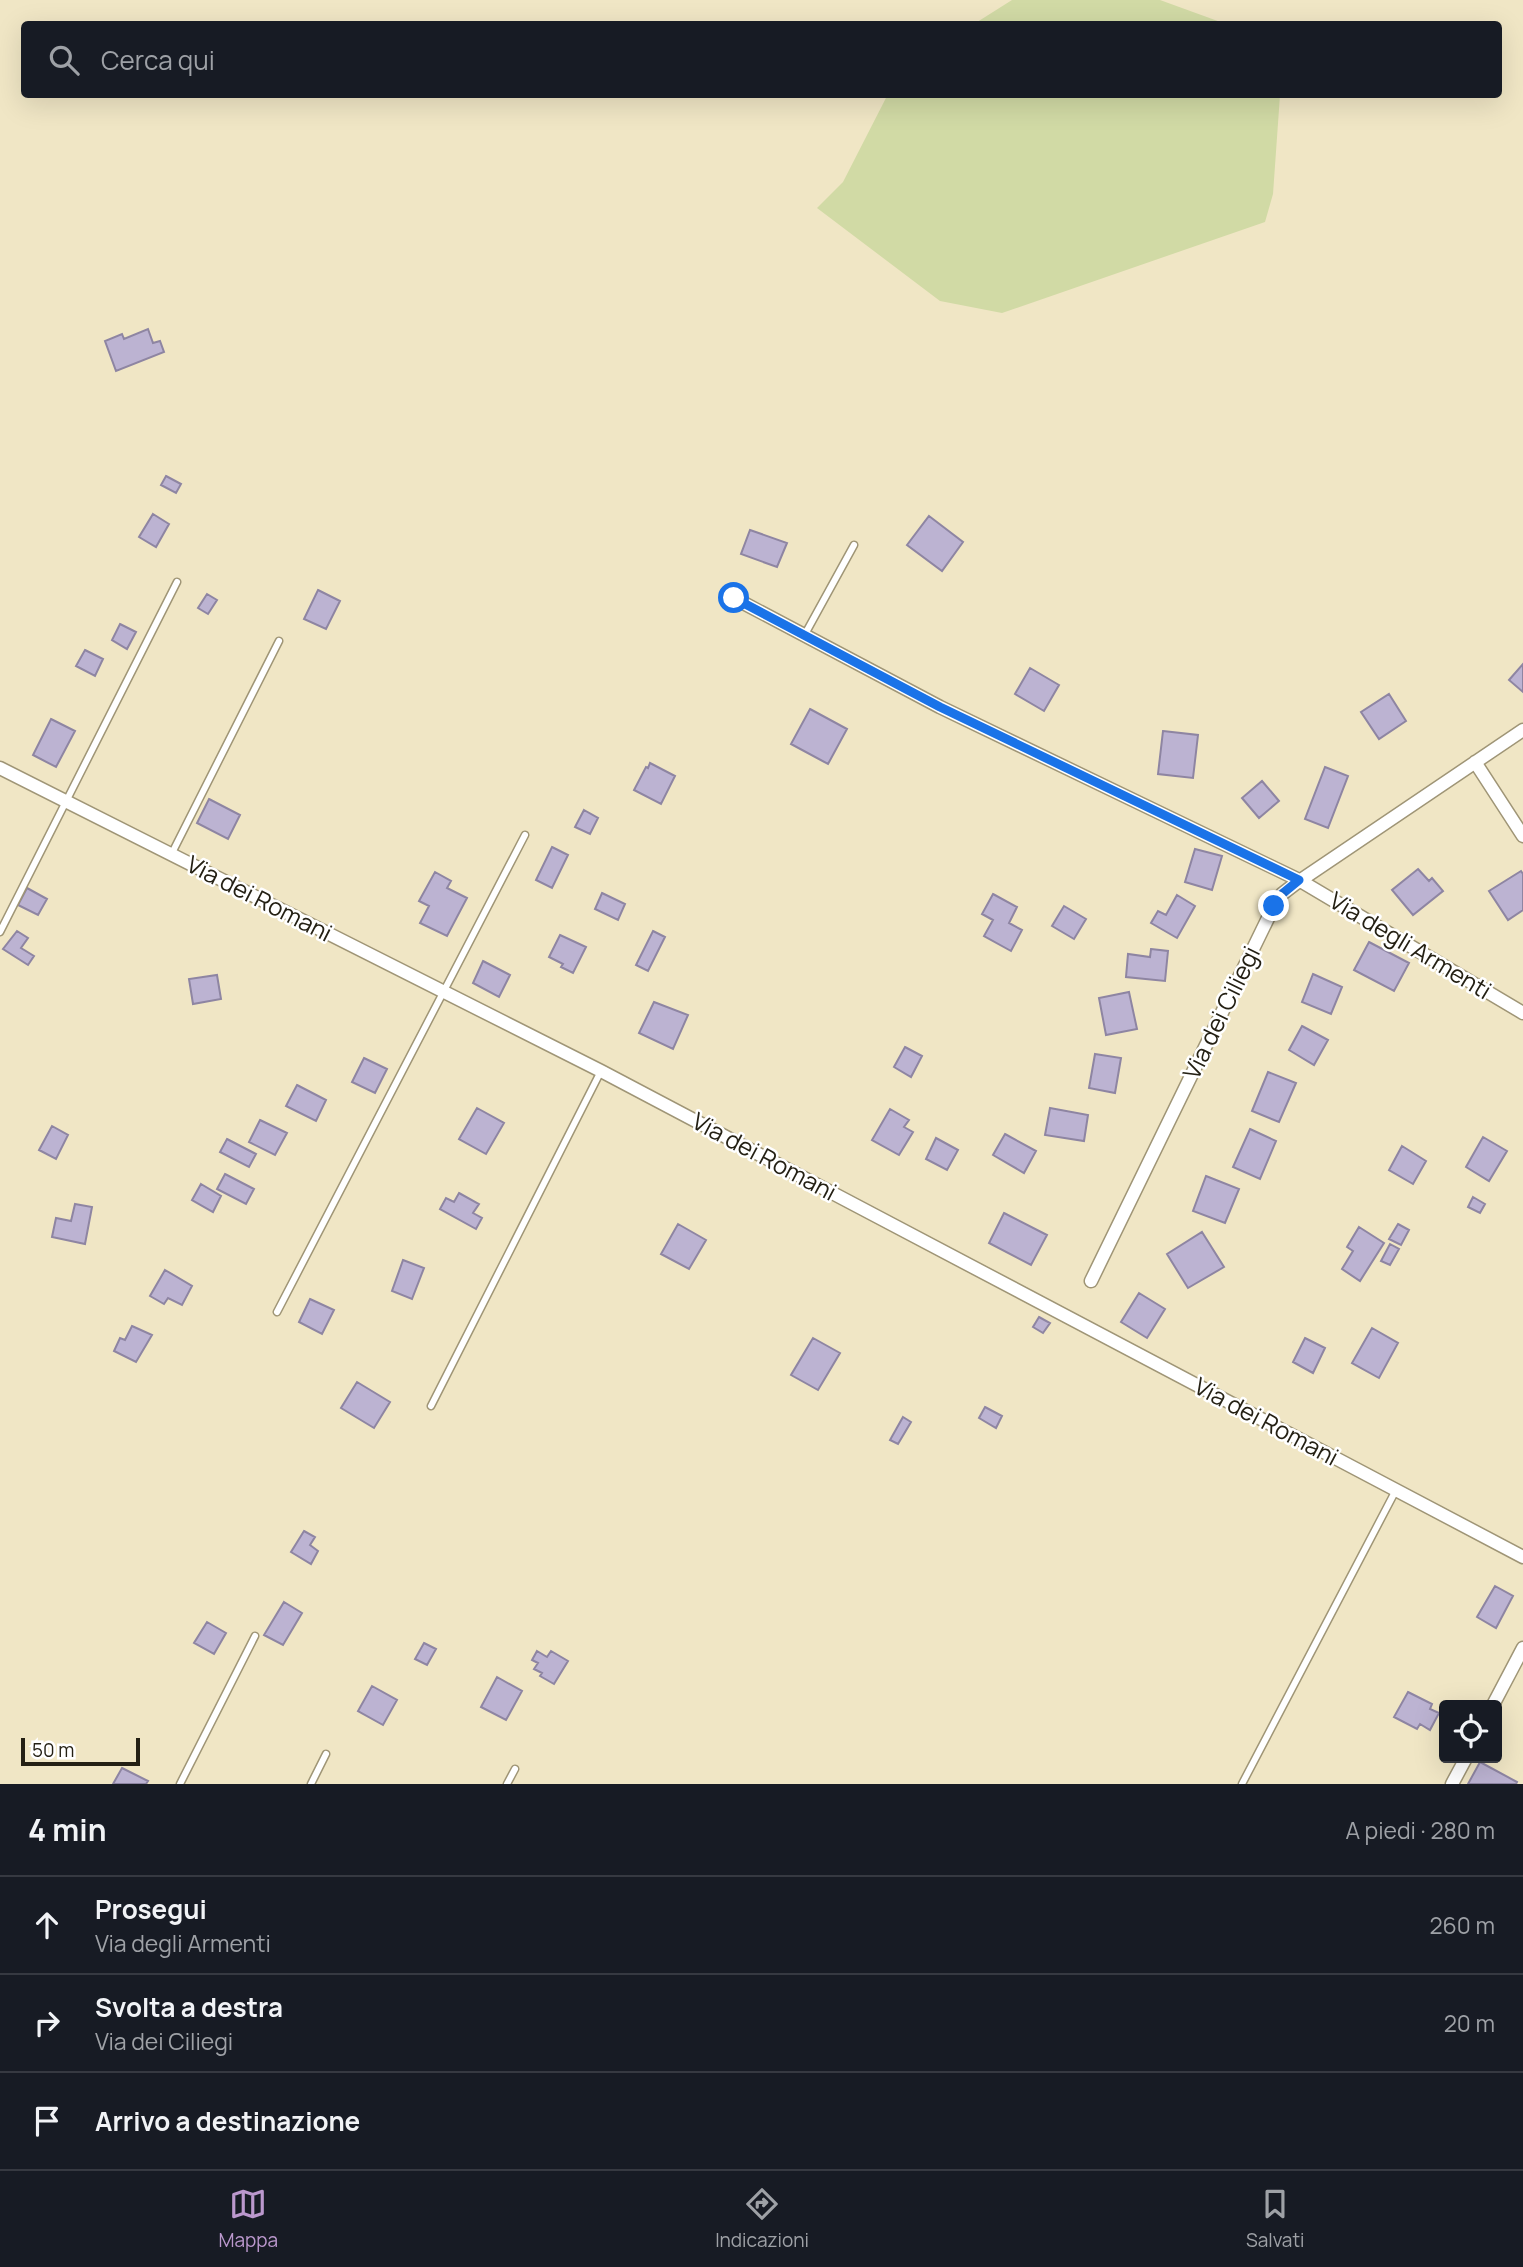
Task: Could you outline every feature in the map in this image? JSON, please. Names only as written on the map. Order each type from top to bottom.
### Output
[{"type":"street","name":"Via degli Armenti","points":[[734,598],[940,707],[1299,880],[1523,1013]]},
{"type":"street","name":"Via dei Ciliegi","points":[[1091,1281],[1282,894],[1523,730]]},
{"type":"street","points":[[1475,762],[1523,836]]},
{"type":"street","name":"Via dei Romani","points":[[0,768],[601,1071],[1523,1557]]},
{"type":"street","points":[[1496,1700],[1523,1648]]},
{"type":"street","points":[[1452,1784],[1463,1763]]},
{"type":"lane","points":[[804,636],[854,545]]},
{"type":"lane","points":[[0,932],[177,582]]},
{"type":"lane","points":[[171,855],[279,641]]},
{"type":"lane","points":[[277,1312],[525,835]]},
{"type":"lane","points":[[431,1406],[601,1071]]},
{"type":"lane","points":[[1242,1784],[1396,1490]]},
{"type":"lane","points":[[180,1784],[255,1636]]},
{"type":"lane","points":[[311,1784],[326,1754]]},
{"type":"lane","points":[[507,1784],[514,1769]]},
{"type":"green space","points":[[1012,0],[1160,0],[1218,21],[979,21]]},
{"type":"green space","points":[[886,98],[1280,98],[1273,194],[1265,222],[1002,313],[940,301],[817,208],[843,182]]},
{"type":"building","points":[[148,329],[153,343],[160,341],[164,352],[116,371],[105,341],[122,334],[124,339]]},
{"type":"building","points":[[166,476],[181,484],[176,493],[161,485]]},
{"type":"building","points":[[153,514],[169,524],[156,547],[139,537]]},
{"type":"building","points":[[929,516],[963,542],[942,571],[907,545]]},
{"type":"building","points":[[750,530],[787,543],[777,567],[741,554]]},
{"type":"building","points":[[318,590],[340,601],[326,629],[304,619]]},
{"type":"building","points":[[207,594],[217,600],[208,614],[198,608]]},
{"type":"building","points":[[120,624],[136,632],[127,649],[112,640]]},
{"type":"building","points":[[85,650],[103,659],[95,676],[76,666]]},
{"type":"building","points":[[1523,664],[1523,692],[1509,680]]},
{"type":"building","points":[[1030,668],[1059,685],[1044,711],[1015,694]]},
{"type":"building","points":[[1389,694],[1406,721],[1379,739],[1361,712]]},
{"type":"building","points":[[810,709],[847,729],[828,764],[791,744]]},
{"type":"building","points":[[51,719],[75,731],[56,767],[33,755]]},
{"type":"building","points":[[1163,731],[1198,735],[1193,778],[1158,774]]},
{"type":"building","points":[[650,763],[675,776],[661,804],[634,790]]},
{"type":"building","points":[[1325,767],[1348,776],[1328,828],[1305,819]]},
{"type":"building","points":[[1262,781],[1279,801],[1259,818],[1242,798]]},
{"type":"building","points":[[209,799],[240,815],[228,839],[197,823]]},
{"type":"building","points":[[584,810],[598,818],[590,834],[575,827]]},
{"type":"building","points":[[552,847],[568,855],[552,888],[536,880]]},
{"type":"building","points":[[1195,849],[1222,856],[1212,890],[1185,882]]},
{"type":"building","points":[[1418,869],[1429,881],[1432,878],[1443,891],[1413,915],[1392,890]]},
{"type":"building","points":[[1521,871],[1523,910],[1508,920],[1489,891]]},
{"type":"building","points":[[435,872],[451,881],[447,888],[467,898],[447,936],[420,923],[429,906],[419,901]]},
{"type":"building","points":[[27,888],[47,899],[38,915],[18,905]]},
{"type":"building","points":[[602,893],[625,904],[618,920],[595,909]]},
{"type":"building","points":[[993,894],[1017,907],[1009,923],[1022,930],[1011,951],[984,936],[993,920],[982,914]]},
{"type":"building","points":[[1177,895],[1195,906],[1177,938],[1151,923],[1158,911],[1166,915]]},
{"type":"building","points":[[1064,906],[1086,919],[1074,939],[1052,926]]},
{"type":"building","points":[[17,931],[28,938],[21,948],[34,956],[28,965],[3,949]]},
{"type":"building","points":[[653,931],[665,937],[648,971],[636,965]]},
{"type":"building","points":[[560,935],[586,947],[573,973],[549,957]]},
{"type":"building","points":[[1369,942],[1409,963],[1394,991],[1354,970]]},
{"type":"building","points":[[1151,949],[1168,951],[1165,981],[1126,977],[1128,954],[1150,957]]},
{"type":"building","points":[[483,961],[510,975],[499,997],[473,983]]},
{"type":"building","points":[[1313,974],[1342,987],[1331,1014],[1302,1002]]},
{"type":"building","points":[[217,975],[221,999],[193,1004],[189,979]]},
{"type":"building","points":[[1129,992],[1137,1029],[1106,1035],[1099,998]]},
{"type":"building","points":[[654,1002],[688,1015],[673,1049],[639,1033]]},
{"type":"building","points":[[1302,1026],[1328,1040],[1314,1065],[1289,1050]]},
{"type":"building","points":[[905,1047],[922,1056],[911,1077],[894,1067]]},
{"type":"building","points":[[1095,1054],[1121,1058],[1115,1093],[1089,1088]]},
{"type":"building","points":[[364,1058],[387,1069],[375,1093],[352,1082]]},
{"type":"building","points":[[1268,1072],[1296,1083],[1279,1122],[1252,1111]]},
{"type":"building","points":[[297,1085],[326,1100],[316,1121],[286,1106]]},
{"type":"building","points":[[477,1108],[504,1123],[486,1154],[459,1139]]},
{"type":"building","points":[[1050,1108],[1088,1115],[1084,1141],[1045,1135]]},
{"type":"building","points":[[890,1109],[909,1120],[904,1127],[913,1132],[899,1155],[872,1140]]},
{"type":"building","points":[[260,1120],[287,1133],[275,1155],[249,1142]]},
{"type":"building","points":[[52,1126],[68,1135],[56,1159],[39,1150]]},
{"type":"building","points":[[1250,1129],[1276,1141],[1260,1179],[1233,1167]]},
{"type":"building","points":[[1005,1134],[1036,1151],[1024,1173],[993,1155]]},
{"type":"building","points":[[1483,1137],[1507,1151],[1489,1181],[1466,1167]]},
{"type":"building","points":[[936,1138],[958,1150],[947,1170],[926,1159]]},
{"type":"building","points":[[227,1139],[256,1154],[249,1167],[220,1152]]},
{"type":"building","points":[[1402,1146],[1426,1161],[1413,1184],[1389,1170]]},
{"type":"building","points":[[225,1174],[254,1189],[246,1204],[217,1189]]},
{"type":"building","points":[[1206,1176],[1239,1189],[1225,1223],[1193,1211]]},
{"type":"building","points":[[201,1184],[221,1196],[213,1212],[192,1200]]},
{"type":"building","points":[[459,1193],[479,1204],[473,1213],[482,1218],[476,1229],[440,1209],[446,1198],[454,1202]]},
{"type":"building","points":[[1473,1197],[1485,1204],[1480,1213],[1468,1207]]},
{"type":"building","points":[[75,1204],[92,1207],[85,1244],[52,1237],[56,1218],[71,1221]]},
{"type":"building","points":[[1004,1213],[1047,1235],[1031,1265],[989,1243]]},
{"type":"building","points":[[678,1224],[706,1240],[689,1269],[661,1254]]},
{"type":"building","points":[[1398,1224],[1409,1230],[1401,1245],[1389,1239]]},
{"type":"building","points":[[1359,1227],[1384,1243],[1360,1281],[1342,1269],[1353,1251],[1347,1247]]},
{"type":"building","points":[[1202,1232],[1224,1267],[1188,1288],[1167,1254]]},
{"type":"building","points":[[1390,1244],[1399,1249],[1390,1265],[1381,1261]]},
{"type":"building","points":[[403,1260],[424,1268],[412,1299],[392,1291]]},
{"type":"building","points":[[165,1270],[192,1286],[182,1305],[168,1298],[164,1304],[150,1296]]},
{"type":"building","points":[[1139,1293],[1165,1309],[1147,1338],[1121,1322]]},
{"type":"building","points":[[310,1299],[334,1310],[322,1334],[299,1322]]},
{"type":"building","points":[[1039,1317],[1050,1323],[1043,1333],[1033,1327]]},
{"type":"building","points":[[132,1326],[152,1335],[136,1362],[114,1351],[120,1338],[125,1340]]},
{"type":"building","points":[[1372,1328],[1398,1343],[1379,1378],[1352,1363]]},
{"type":"building","points":[[813,1338],[840,1353],[818,1390],[791,1375]]},
{"type":"building","points":[[1305,1338],[1325,1348],[1313,1373],[1293,1362]]},
{"type":"building","points":[[357,1382],[390,1402],[374,1428],[341,1408]]},
{"type":"building","points":[[985,1407],[1002,1416],[996,1428],[979,1418]]},
{"type":"building","points":[[903,1417],[911,1422],[898,1444],[890,1440]]},
{"type":"building","points":[[304,1531],[315,1537],[310,1545],[318,1551],[311,1564],[291,1552]]},
{"type":"building","points":[[1495,1586],[1513,1596],[1496,1628],[1477,1617]]},
{"type":"building","points":[[284,1602],[302,1613],[283,1645],[264,1635]]},
{"type":"building","points":[[207,1622],[226,1633],[214,1654],[194,1643]]},
{"type":"building","points":[[424,1643],[436,1649],[427,1665],[415,1659]]},
{"type":"building","points":[[537,1651],[547,1657],[551,1651],[568,1661],[554,1684],[534,1669],[538,1663],[532,1660]]},
{"type":"building","points":[[497,1677],[522,1691],[506,1720],[481,1707]]},
{"type":"building","points":[[372,1686],[397,1700],[383,1725],[358,1711]]},
{"type":"building","points":[[1408,1692],[1432,1704],[1430,1709],[1439,1713],[1430,1730],[1420,1724],[1417,1729],[1394,1717]]},
{"type":"building","points":[[1479,1763],[1517,1782],[1516,1784],[1468,1784]]},
{"type":"building","points":[[122,1768],[148,1781],[146,1784],[113,1784]]},
{"type":"route","points":[[734,598],[940,707],[1299,880],[1282,894],[1274,906]]}]
